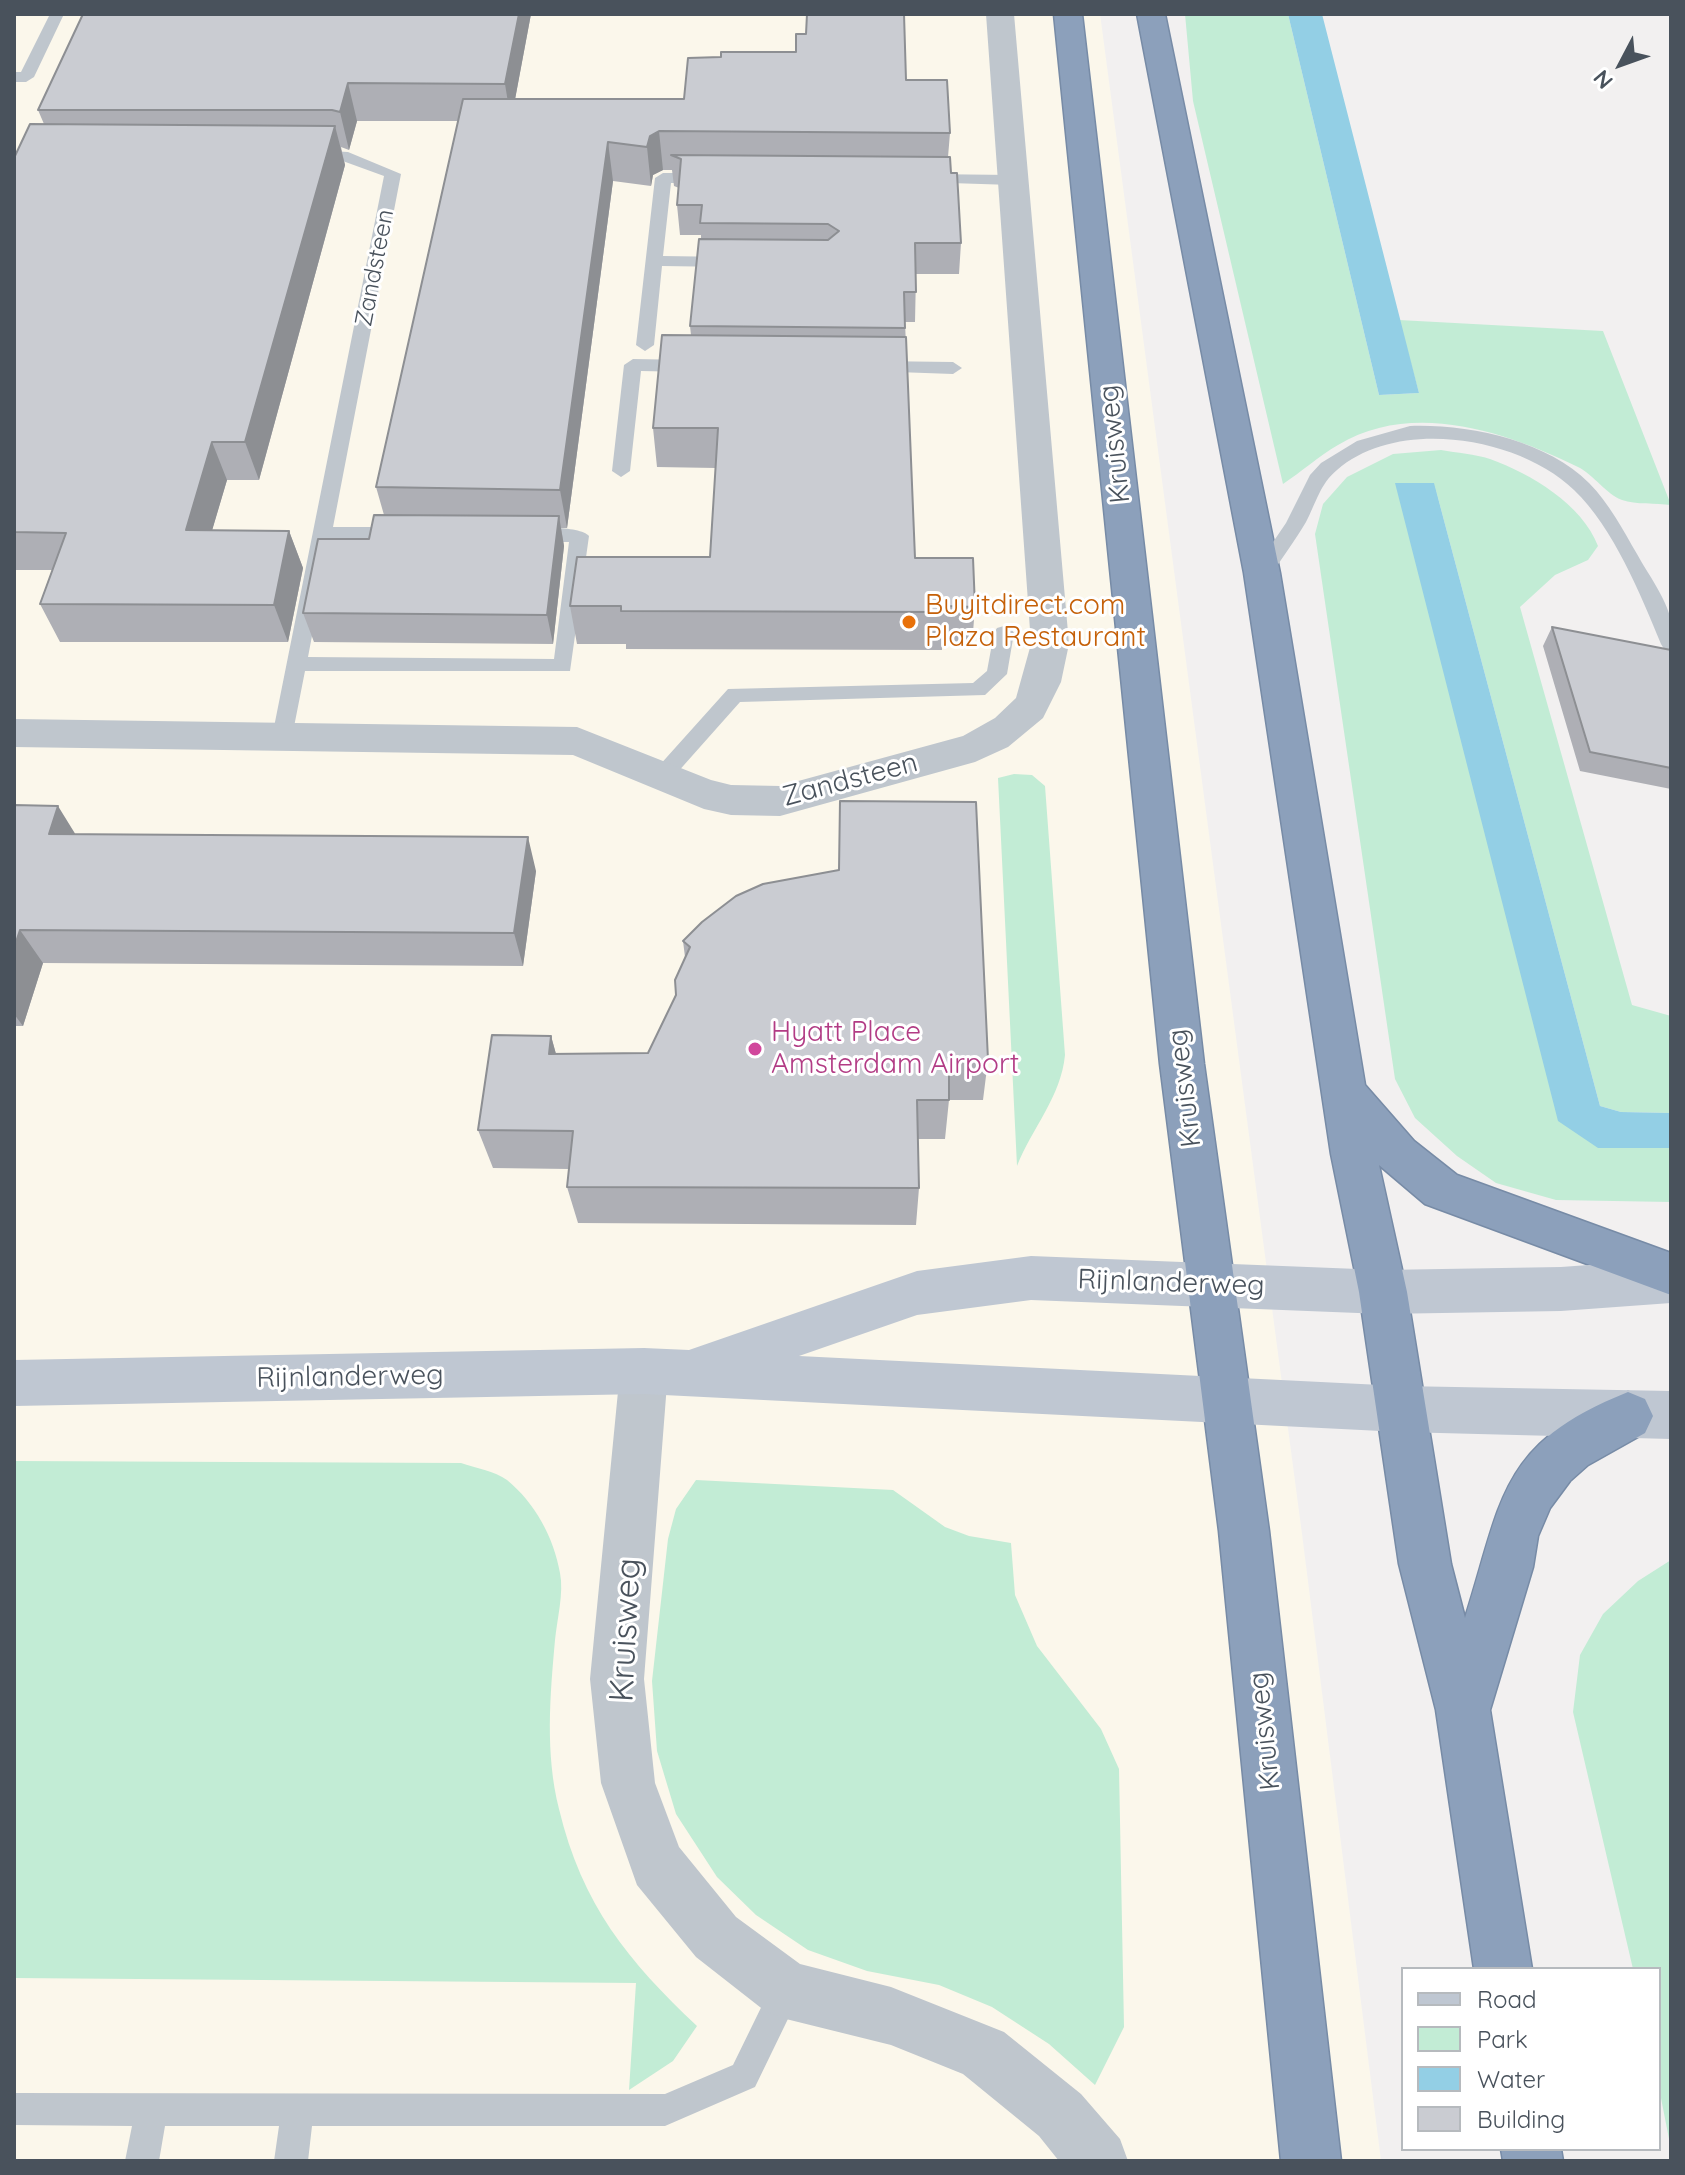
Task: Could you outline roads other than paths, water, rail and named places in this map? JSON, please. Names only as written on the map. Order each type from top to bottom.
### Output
[{"type":"highway","name":"Kruisweg","points":[[1068,14],[1184,1079],[1214,1285],[1311,2161]]},
{"type":"highway","points":[[1151,14],[1262,573],[1344,1092],[1383,1292],[1425,1564],[1463,1710],[1503,1967]]},
{"type":"highway","points":[[1344,1092],[1398,1155],[1441,1190],[1671,1274]]},
{"type":"highway","points":[[1463,1710],[1507,1567],[1509,1543],[1530,1495],[1564,1453],[1650,1416]]},
{"type":"street","points":[[1000,14],[1012,180]]},
{"type":"street","name":"Zandsteen","points":[[14,733],[577,741],[704,794],[731,800],[780,801],[975,747],[998,735],[1032,709],[1041,692],[1050,644],[1012,180]]},
{"type":"street","name":"Rijnlanderweg","points":[[665,1372],[917,1293],[1031,1278],[1383,1292],[1561,1289],[1671,1281]]},
{"type":"street","name":"Rijnlanderweg","points":[[14,1383],[665,1372],[1401,1409],[1650,1416]]},
{"type":"street","name":"Kruisweg","points":[[665,1372],[617,1679],[628,1783],[657,1865],[716,1937],[786,1990],[891,2016],[983,2053],[1060,2115],[1098,2161]]},
{"type":"lane","points":[[14,77],[26,77],[57,14]]},
{"type":"lane","name":"Zandsteen","points":[[282,737],[393,174],[342,155],[295,155]]},
{"type":"lane","points":[[645,345],[663,178],[726,178]]},
{"type":"lane","points":[[901,179],[1012,180]]},
{"type":"lane","points":[[654,261],[749,262]]},
{"type":"lane","points":[[621,471],[633,365],[713,366]]},
{"type":"lane","points":[[857,367],[953,368]]},
{"type":"lane","points":[[1262,573],[1298,518],[1313,481],[1336,461],[1372,443],[1417,431],[1486,439],[1536,458],[1581,485],[1608,522],[1665,618],[1671,644]]},
{"type":"lane","points":[[322,534],[428,535]]},
{"type":"lane","points":[[296,664],[563,666],[579,536],[519,535]]},
{"type":"lane","points":[[660,777],[735,694],[978,690],[997,674],[1004,633]]},
{"type":"lane","points":[[14,2109],[665,2110],[744,2076],[786,1990]]},
{"type":"lane","points":[[291,2161],[298,2109]]},
{"type":"lane","points":[[142,2161],[151,2110]]},
{"type":"water","points":[[1288,14],[1322,14],[1419,393],[1379,395]]},
{"type":"water","points":[[1395,483],[1434,483],[1600,1106],[1621,1112],[1671,1113],[1671,1148],[1598,1148],[1558,1121]]},
{"type":"place","name":"Buyitdirect.com Plaza Restaurant","points":[[909,622]]},
{"type":"place","name":"Hyatt Place Amsterdam Airport","points":[[755,1049]]}]
